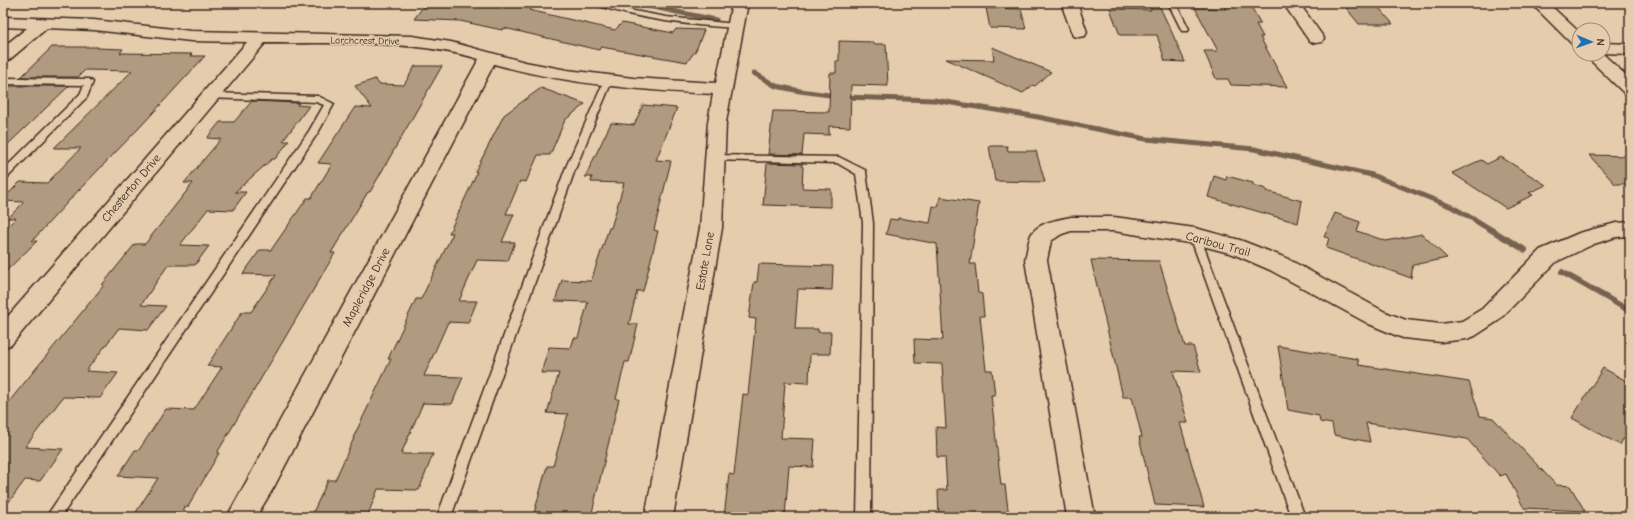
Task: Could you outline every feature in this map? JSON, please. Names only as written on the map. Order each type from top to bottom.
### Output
[{"type":"street","name":"Estate Lane","points":[[659,517],[711,228],[717,122],[722,89],[740,3]]},
{"type":"street","points":[[1068,3],[1079,32]]},
{"type":"street","points":[[1291,3],[1316,38]]},
{"type":"street","points":[[1539,3],[1571,33]]},
{"type":"street","name":"Larchcrest Drive","points":[[3,22],[125,27],[191,36],[412,41],[439,44],[542,71],[641,85],[722,89]]},
{"type":"street","points":[[3,56],[43,23]]},
{"type":"street","name":"Chesterton Drive","points":[[3,338],[260,38]]},
{"type":"street","points":[[1611,48],[1630,48]]},
{"type":"street","name":"Mapleridge Drive","points":[[241,517],[264,478],[489,56]]},
{"type":"street","points":[[1601,62],[1630,90]]},
{"type":"street","name":"Caribou Trail","points":[[1081,517],[1036,260],[1041,237],[1055,228],[1071,224],[1114,224],[1195,236],[1240,248],[1278,264],[1377,318],[1403,329],[1442,333],[1468,330],[1490,315],[1548,256],[1587,238],[1616,230],[1630,229]]},
{"type":"lane","points":[[599,3],[622,12],[645,17],[736,26]]},
{"type":"lane","points":[[1172,3],[1185,29]]},
{"type":"lane","points":[[3,81],[89,82],[84,95],[3,176]]},
{"type":"lane","points":[[444,517],[571,167],[608,81]]},
{"type":"lane","points":[[54,517],[314,132],[329,104],[318,99],[210,96]]},
{"type":"lane","points":[[714,158],[839,160],[861,172],[868,223],[864,517]]},
{"type":"lane","points":[[1195,236],[1298,517]]},
{"type":"building","points":[[426,3],[537,3],[529,10],[615,30],[622,23],[673,33],[676,29],[704,30],[696,50],[687,62],[601,47],[599,50],[504,28],[502,30],[460,21],[414,19]]},
{"type":"building","points":[[1158,3],[1185,62],[1165,61],[1157,35],[1120,35],[1110,9],[1151,10],[1150,5]]},
{"type":"building","points":[[1223,3],[1249,3],[1261,24],[1256,24],[1263,37],[1260,37],[1287,87],[1231,85],[1228,79],[1216,79],[1204,51],[1218,51],[1195,8],[1226,9]]},
{"type":"building","points":[[1342,3],[1375,3],[1393,24],[1359,24]]},
{"type":"building","points":[[986,8],[1021,9],[1026,29],[990,28]]},
{"type":"building","points":[[839,41],[886,44],[888,86],[851,85],[850,127],[829,126],[829,135],[804,134],[802,155],[768,154],[773,111],[829,112],[830,73],[836,73],[836,61],[839,61]]},
{"type":"building","points":[[52,47],[98,47],[97,48],[123,49],[120,53],[192,54],[190,56],[205,56],[32,241],[37,241],[3,274],[3,231],[16,218],[8,218],[24,202],[3,201],[3,199],[20,182],[47,183],[81,148],[54,148],[132,71],[85,70],[78,77],[21,77]]},
{"type":"building","points":[[992,47],[1051,72],[1035,86],[1033,85],[1023,93],[946,59],[994,60]]},
{"type":"building","points":[[415,66],[442,66],[370,192],[368,192],[331,253],[335,253],[217,453],[219,453],[188,507],[185,507],[179,517],[133,517],[158,478],[118,476],[135,450],[139,450],[166,409],[194,410],[222,367],[207,366],[242,312],[251,312],[276,275],[243,274],[260,250],[271,250],[307,198],[311,198],[332,164],[318,163],[355,107],[372,108],[355,86],[375,79],[379,84],[404,85]]},
{"type":"building","points":[[11,86],[69,86],[3,149],[3,93]]},
{"type":"building","points":[[541,88],[585,104],[565,120],[550,155],[538,155],[526,182],[520,181],[506,214],[514,214],[502,242],[515,242],[508,261],[477,260],[459,301],[477,301],[468,323],[448,322],[424,376],[463,377],[452,404],[423,403],[401,454],[433,454],[419,490],[378,489],[367,517],[311,517],[328,480],[335,480],[353,438],[391,359],[388,359],[416,299],[421,299],[453,233],[449,233],[477,172],[475,172],[504,115]]},
{"type":"building","points":[[252,101],[299,103],[297,105],[309,106],[283,141],[289,141],[275,159],[272,159],[235,192],[246,192],[233,210],[208,209],[180,245],[209,246],[195,265],[168,265],[141,305],[166,306],[148,330],[119,328],[86,371],[118,373],[100,398],[63,397],[25,447],[63,449],[40,481],[25,480],[3,510],[3,409],[104,285],[102,285],[135,244],[145,244],[193,183],[184,183],[221,139],[207,138],[220,122],[234,122]]},
{"type":"building","points":[[643,105],[677,108],[656,160],[671,161],[654,230],[658,231],[643,291],[637,291],[629,324],[638,324],[629,362],[625,362],[616,399],[619,399],[591,517],[533,517],[547,466],[553,466],[568,414],[547,413],[559,373],[541,373],[549,347],[571,348],[574,338],[578,338],[588,302],[555,301],[562,280],[591,281],[609,228],[611,228],[624,183],[591,182],[592,177],[585,177],[611,123],[634,125]]},
{"type":"building","points":[[989,146],[1007,146],[1008,151],[1036,151],[1045,182],[995,181]]},
{"type":"building","points":[[1589,155],[1630,156],[1630,184],[1615,184]]},
{"type":"building","points":[[1501,157],[1546,185],[1529,193],[1533,195],[1506,208],[1452,173],[1481,160],[1487,164]]},
{"type":"building","points":[[767,163],[802,164],[802,188],[831,189],[831,207],[763,205]]},
{"type":"building","points":[[1214,176],[1226,180],[1227,176],[1253,183],[1253,185],[1266,189],[1266,191],[1302,201],[1298,223],[1208,197]]},
{"type":"building","points":[[940,197],[979,203],[970,264],[975,264],[978,293],[982,294],[984,316],[980,316],[986,370],[992,370],[995,395],[991,395],[1001,485],[1005,485],[1009,517],[939,517],[938,490],[947,490],[945,457],[937,457],[936,427],[946,428],[942,364],[915,363],[914,339],[943,340],[937,244],[886,234],[890,219],[898,220],[898,218],[930,223],[933,206],[938,207]]},
{"type":"building","points":[[1335,213],[1360,222],[1357,231],[1386,241],[1422,234],[1447,258],[1413,265],[1411,278],[1326,248],[1329,238],[1324,237]]},
{"type":"building","points":[[1091,260],[1159,261],[1185,346],[1193,346],[1201,372],[1173,371],[1188,423],[1180,423],[1204,507],[1155,505],[1139,437],[1142,437],[1132,397],[1123,397]]},
{"type":"building","points":[[759,264],[833,266],[832,290],[798,289],[795,329],[818,329],[818,332],[831,332],[830,354],[810,354],[809,383],[785,382],[781,438],[815,439],[813,467],[789,466],[785,517],[724,517],[729,474],[734,475],[743,394],[748,395],[756,319],[749,318],[754,282],[757,282]]},
{"type":"building","points":[[1278,346],[1358,359],[1359,365],[1469,382],[1480,416],[1493,418],[1556,485],[1570,486],[1585,511],[1524,508],[1506,474],[1500,476],[1467,439],[1366,423],[1370,442],[1334,435],[1332,424],[1320,422],[1319,416],[1288,410]]},
{"type":"building","points":[[1603,368],[1630,383],[1630,442],[1623,439],[1620,445],[1572,418]]},
{"type":"waterway","points":[[634,3],[716,20]]},
{"type":"waterway","points":[[754,73],[776,86],[800,91],[844,97],[934,100],[1038,117],[1146,139],[1254,149],[1372,175],[1452,207],[1480,223]]},
{"type":"waterway","points":[[1478,222],[1525,250]]},
{"type":"waterway","points":[[1562,272],[1630,311]]}]
